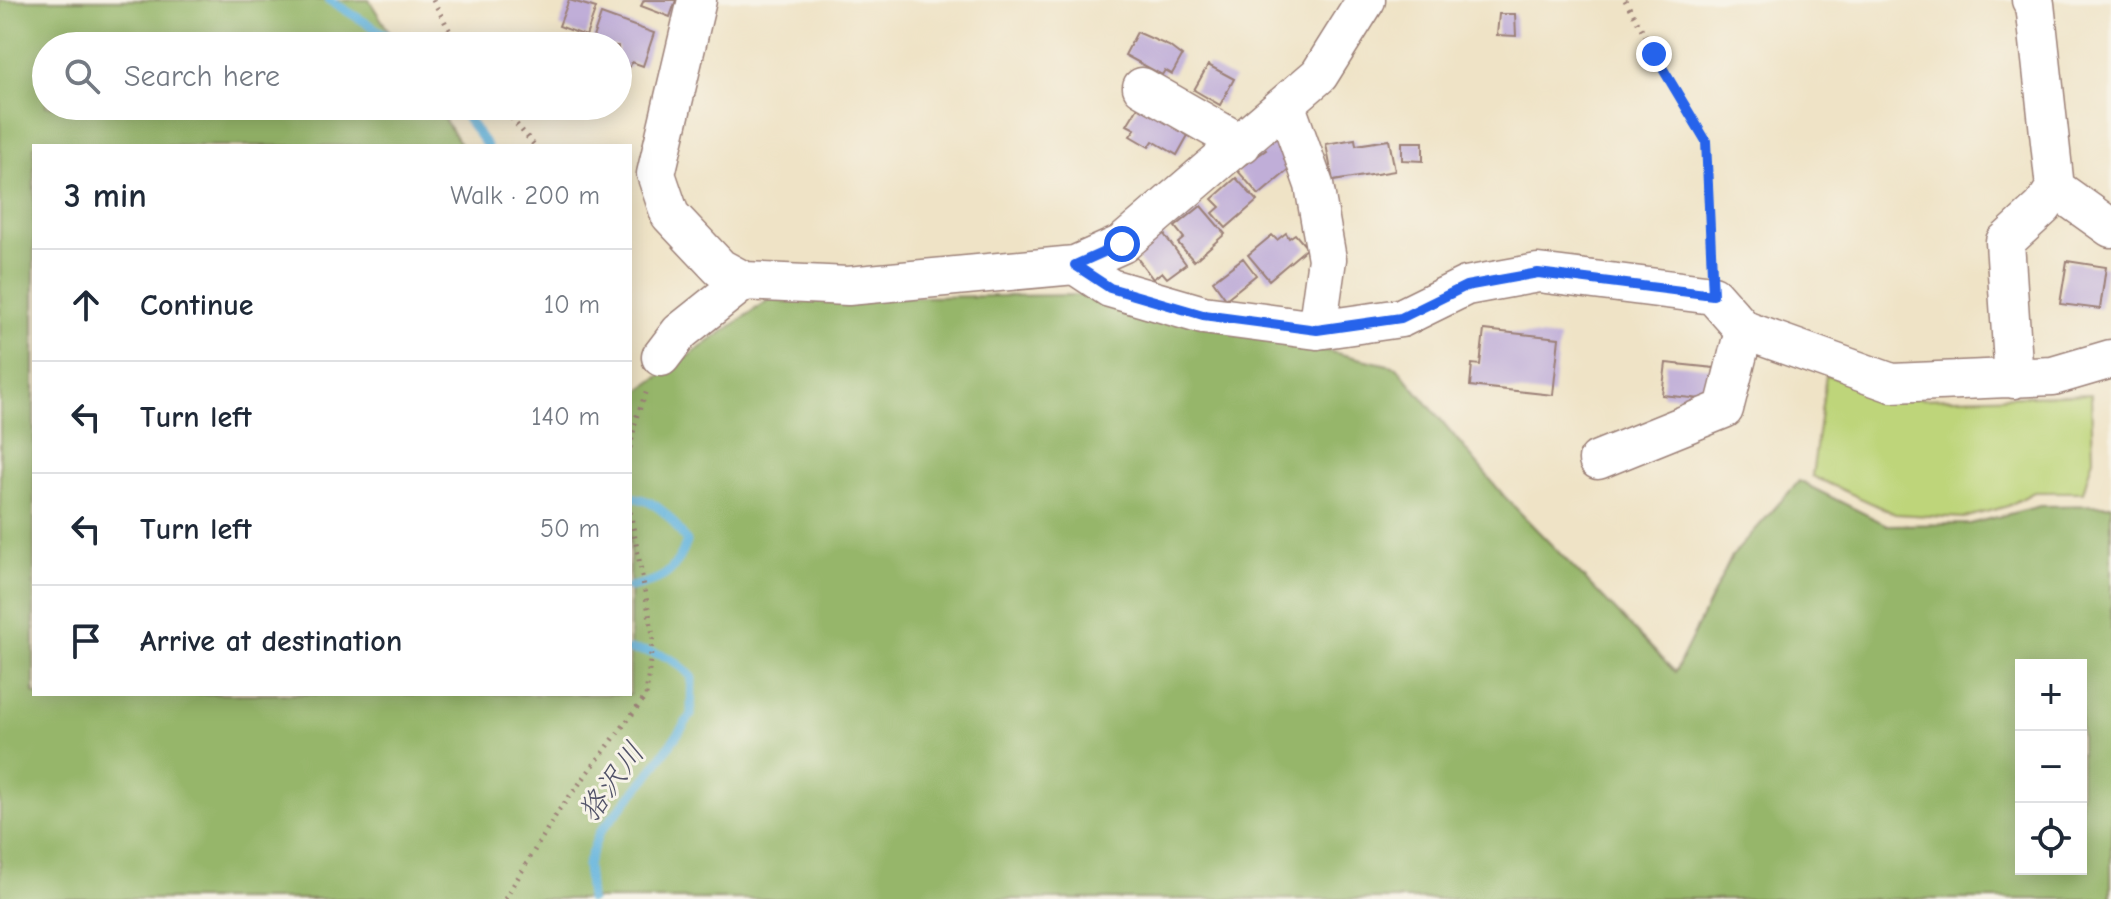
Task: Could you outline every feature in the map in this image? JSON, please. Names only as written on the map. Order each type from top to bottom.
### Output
[{"type":"street","points":[[697,0],[656,174],[670,215],[720,268],[744,281],[848,286],[1075,265],[1122,244],[1319,75],[1366,0]]},
{"type":"street","points":[[2014,379],[2005,242],[2043,207],[2055,188],[2035,4],[2031,0]]},
{"type":"street","points":[[1142,87],[1242,144]]},
{"type":"street","points":[[1286,106],[1314,185],[1327,259],[1317,330]]},
{"type":"street","points":[[2055,188],[2111,228]]},
{"type":"street","points":[[1075,265],[1110,288],[1203,315],[1317,330],[1401,318],[1466,286],[1538,273],[1713,295],[1744,330],[1892,383],[2053,376],[2111,359]]},
{"type":"street","points":[[661,357],[680,332],[744,281]]},
{"type":"street","points":[[1598,460],[1724,409],[1744,330]]},
{"type":"path","points":[[433,0],[450,32]]},
{"type":"path","points":[[1625,0],[1706,141],[1713,295]]},
{"type":"path","points":[[513,120],[533,144]]},
{"type":"path","points":[[632,438],[636,418],[661,357]]},
{"type":"path","points":[[505,899],[557,813],[646,696],[653,635],[632,522]]},
{"type":"green space","points":[[0,0],[369,0],[389,32],[32,32],[32,120],[445,120],[460,144],[32,144],[32,696],[632,696],[632,396],[770,299],[1081,295],[1397,367],[1504,496],[1675,672],[1732,556],[1799,481],[1887,525],[1970,524],[2040,506],[2111,505],[2111,899],[0,899]]},
{"type":"green space","points":[[1826,375],[1921,399],[2091,394],[2093,458],[2083,492],[2034,492],[2008,506],[1964,518],[1895,514],[1812,476]]},
{"type":"building","points":[[569,0],[596,8],[587,32],[575,32],[559,26]]},
{"type":"building","points":[[644,0],[676,0],[670,17],[641,6]]},
{"type":"building","points":[[601,14],[654,33],[643,66],[632,62],[632,32],[595,32]]},
{"type":"building","points":[[1499,14],[1515,14],[1516,36],[1497,35]]},
{"type":"building","points":[[1137,32],[1169,46],[1182,56],[1172,74],[1165,70],[1162,75],[1125,55]]},
{"type":"building","points":[[1208,65],[1234,79],[1220,105],[1194,90]]},
{"type":"building","points":[[1141,102],[1191,130],[1177,155],[1153,141],[1149,147],[1130,136],[1135,129],[1127,125]]},
{"type":"building","points":[[1275,136],[1292,156],[1291,168],[1259,195],[1237,170],[1266,150],[1263,146]]},
{"type":"building","points":[[1355,139],[1356,145],[1389,140],[1395,171],[1333,181],[1326,144]]},
{"type":"building","points":[[1402,142],[1423,142],[1423,161],[1402,160]]},
{"type":"building","points":[[1236,178],[1257,201],[1226,228],[1213,213],[1220,207],[1212,199]]},
{"type":"building","points":[[1201,206],[1225,234],[1194,261],[1178,243],[1184,238],[1175,227]]},
{"type":"building","points":[[1163,233],[1186,264],[1167,278],[1162,272],[1153,279],[1135,255]]},
{"type":"building","points":[[1286,233],[1289,238],[1295,234],[1307,248],[1269,280],[1248,255],[1272,235],[1277,240]]},
{"type":"building","points":[[1243,258],[1256,275],[1226,299],[1213,281]]},
{"type":"building","points":[[2067,261],[2106,267],[2100,309],[2060,304]]},
{"type":"building","points":[[1484,330],[1559,338],[1553,395],[1470,386],[1472,364],[1480,365]]},
{"type":"building","points":[[1666,363],[1714,368],[1711,400],[1662,395]]},
{"type":"waterway","name":"狢沢川","points":[[329,0],[381,32]]},
{"type":"waterway","name":"狢沢川","points":[[468,120],[486,144]]},
{"type":"waterway","name":"狢沢川","points":[[632,497],[657,506],[687,542],[677,562],[666,574],[632,587]]},
{"type":"waterway","name":"狢沢川","points":[[590,899],[587,865],[599,833],[648,776],[691,715],[692,677],[664,656],[632,650]]},
{"type":"route","points":[[1122,244],[1075,265],[1110,288],[1203,315],[1317,330],[1401,318],[1466,286],[1538,273],[1713,295],[1706,141],[1654,54]]}]
